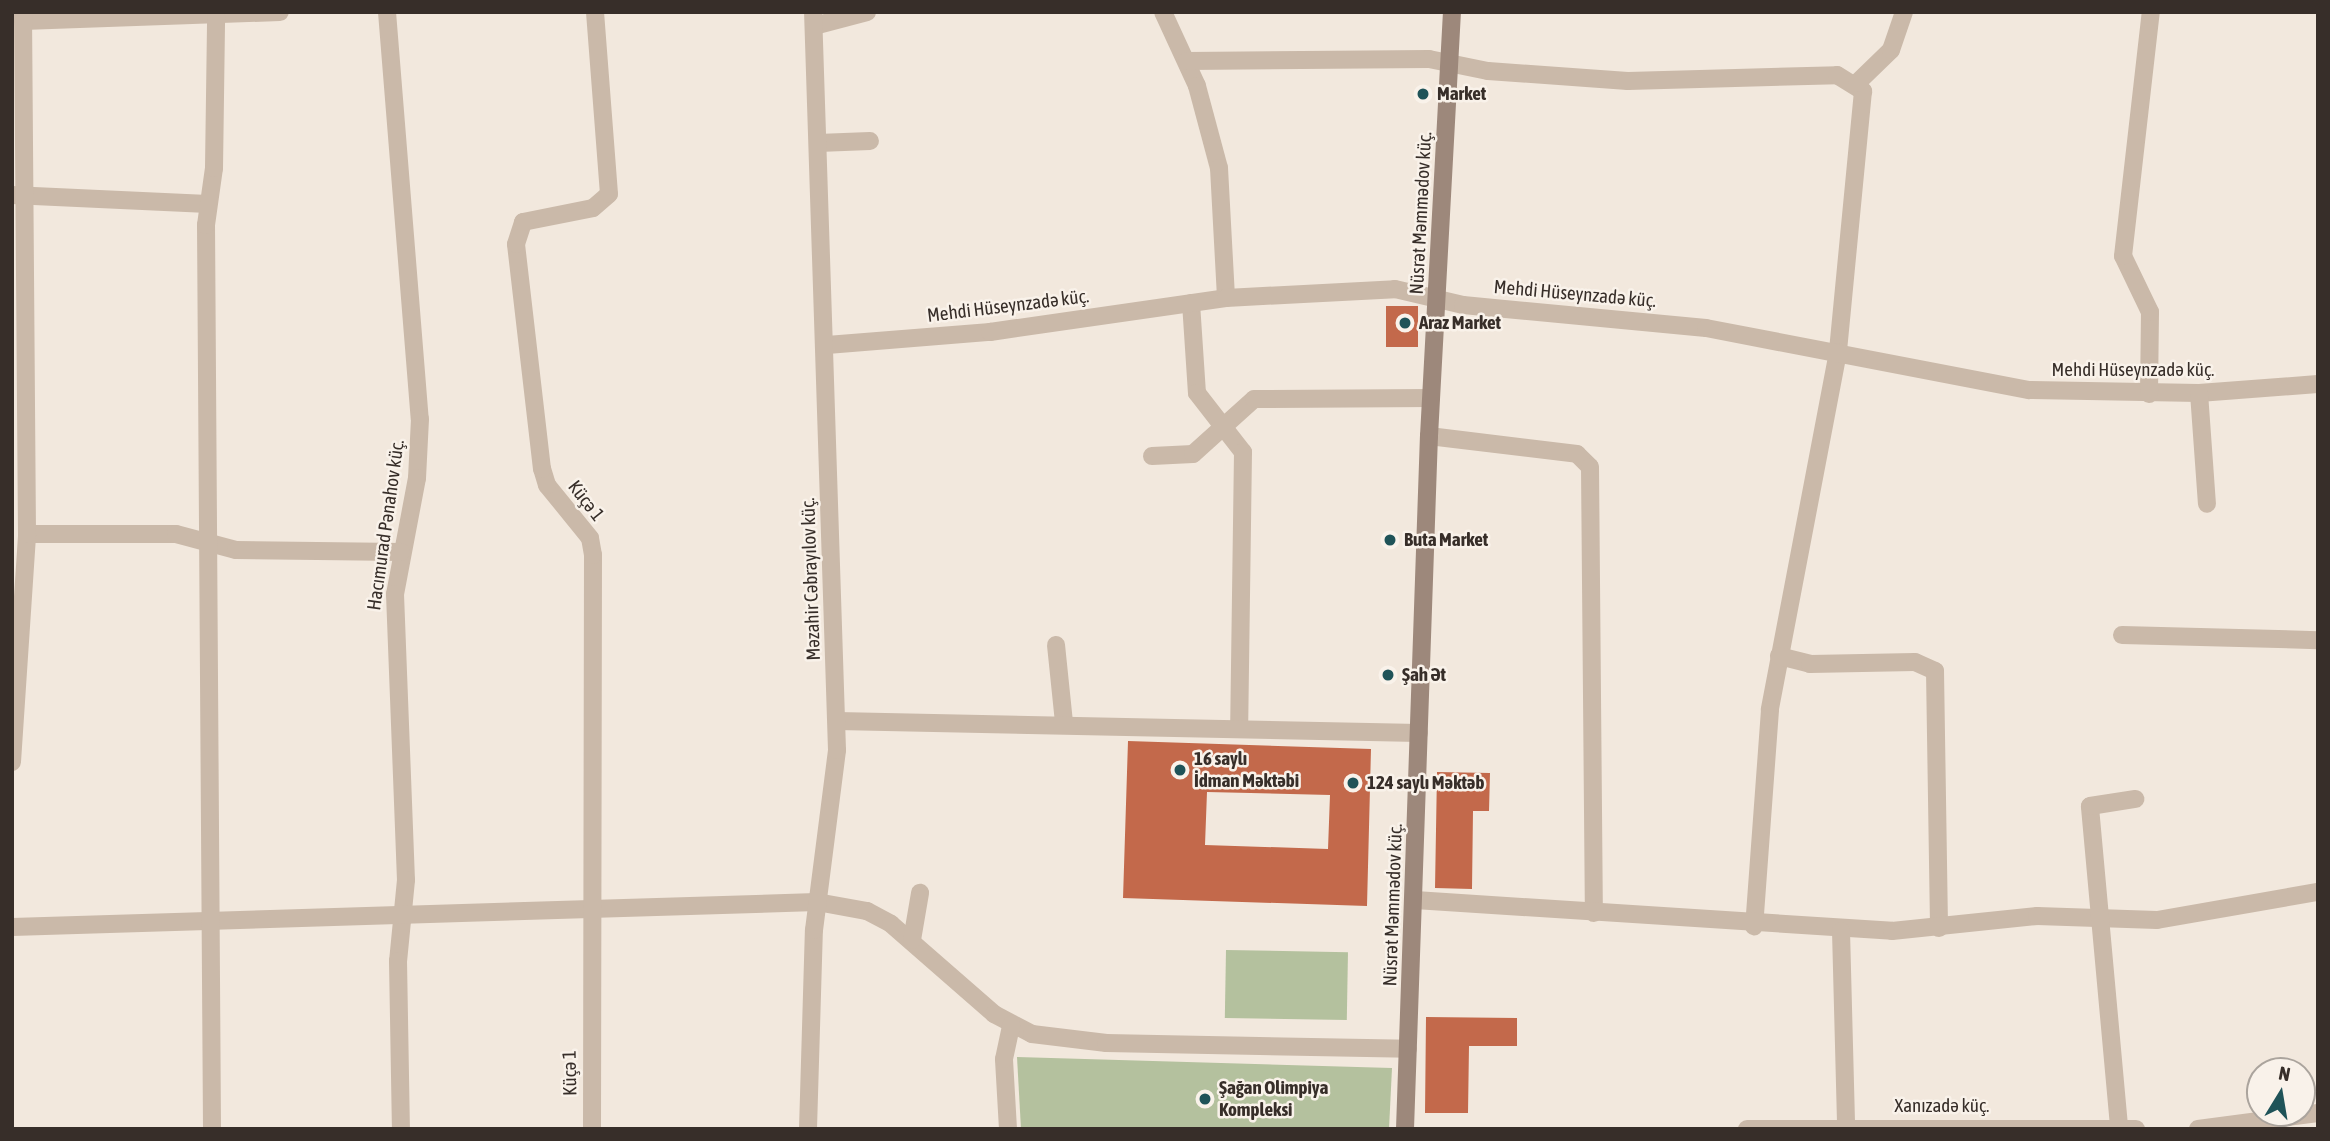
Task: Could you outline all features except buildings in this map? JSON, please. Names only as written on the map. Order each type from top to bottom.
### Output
[{"type":"street","points":[[12,762],[27,534],[16,196],[23,17],[216,17],[280,12]]},
{"type":"street","name":"Hacımurad Pənahov küç.","points":[[387,12],[420,419],[401,552],[394,657],[402,915],[401,1129]]},
{"type":"street","name":"Küçə 1","points":[[592,1129],[589,910],[593,555],[590,538],[547,485],[542,469],[516,244],[523,222],[593,208],[609,194],[595,12]]},
{"type":"street","points":[[813,19],[867,12]]},
{"type":"street","points":[[1163,12],[1188,61],[1219,167],[1226,298]]},
{"type":"street","name":"Nüsrət Məmmədov küç.","points":[[1405,1129],[1429,436],[1452,12]]},
{"type":"street","points":[[1857,83],[1891,50],[1904,12]]},
{"type":"street","points":[[2149,394],[2150,312],[2123,256],[2151,12]]},
{"type":"street","points":[[212,1129],[215,921],[208,204],[216,17]]},
{"type":"street","name":"Məzahir Cəbrayılov küç.","points":[[808,1129],[817,902],[834,808],[837,721],[827,345],[813,19]]},
{"type":"street","points":[[1188,61],[1216,56],[1449,62],[1488,71],[1628,81],[1837,75],[1857,83],[1865,107],[1838,352],[1779,656],[1754,926]]},
{"type":"street","points":[[818,143],[870,141]]},
{"type":"street","points":[[16,196],[208,204]]},
{"type":"street","name":"Mehdi Hüseynzadə küç.","points":[[827,345],[990,332],[1226,298],[1395,289],[1438,299],[1706,328],[1838,352],[1997,386],[2149,394],[2318,384]]},
{"type":"street","points":[[1191,303],[1197,393],[1223,425],[1244,462],[1239,729]]},
{"type":"street","points":[[2199,393],[2207,504]]},
{"type":"street","points":[[1152,456],[1193,454],[1254,399],[1431,398]]},
{"type":"street","points":[[1429,436],[1577,454],[1590,467],[1594,913]]},
{"type":"street","points":[[27,534],[176,534],[236,550],[401,552]]},
{"type":"street","points":[[2122,635],[2318,640]]},
{"type":"street","points":[[1056,645],[1064,722]]},
{"type":"street","points":[[1779,656],[1810,664],[1915,662],[1935,671],[1939,928]]},
{"type":"street","points":[[837,721],[1064,722],[1419,733]]},
{"type":"street","points":[[2128,1127],[2090,807],[2135,799]]},
{"type":"street","points":[[1415,900],[1841,931],[1939,928],[2037,916],[2157,920],[2318,892]]},
{"type":"street","points":[[912,940],[920,893]]},
{"type":"street","points":[[12,927],[817,902],[867,911],[912,940],[1011,1025],[1057,1039],[1106,1043],[1408,1049]]},
{"type":"street","points":[[1835,1128],[1841,931]]},
{"type":"street","points":[[1008,1129],[1004,1059],[1011,1025]]},
{"type":"street","points":[[2198,1129],[2318,1113]]},
{"type":"street","name":"Xanızadə küç.","points":[[1747,1129],[2128,1127]]},
{"type":"green space","points":[[1226,950],[1348,952],[1347,1020],[1225,1018]]},
{"type":"green space","name":"Şağan Olimpiya Kompleksi","points":[[1017,1057],[1392,1068],[1389,1129],[1021,1129]]},
{"type":"place","name":"Market","points":[[1423,94]]},
{"type":"place","name":"Araz Market","points":[[1405,323]]},
{"type":"place","name":"Buta Market","points":[[1390,540]]},
{"type":"place","name":"Şah Ət","points":[[1388,675]]},
{"type":"place","name":"16 saylı İdman Məktəbi","points":[[1180,770]]},
{"type":"place","name":"124 saylı Məktəb","points":[[1353,783]]},
{"type":"place","name":"Şağan Olimpiya Kompleksi","points":[[1205,1099]]}]
